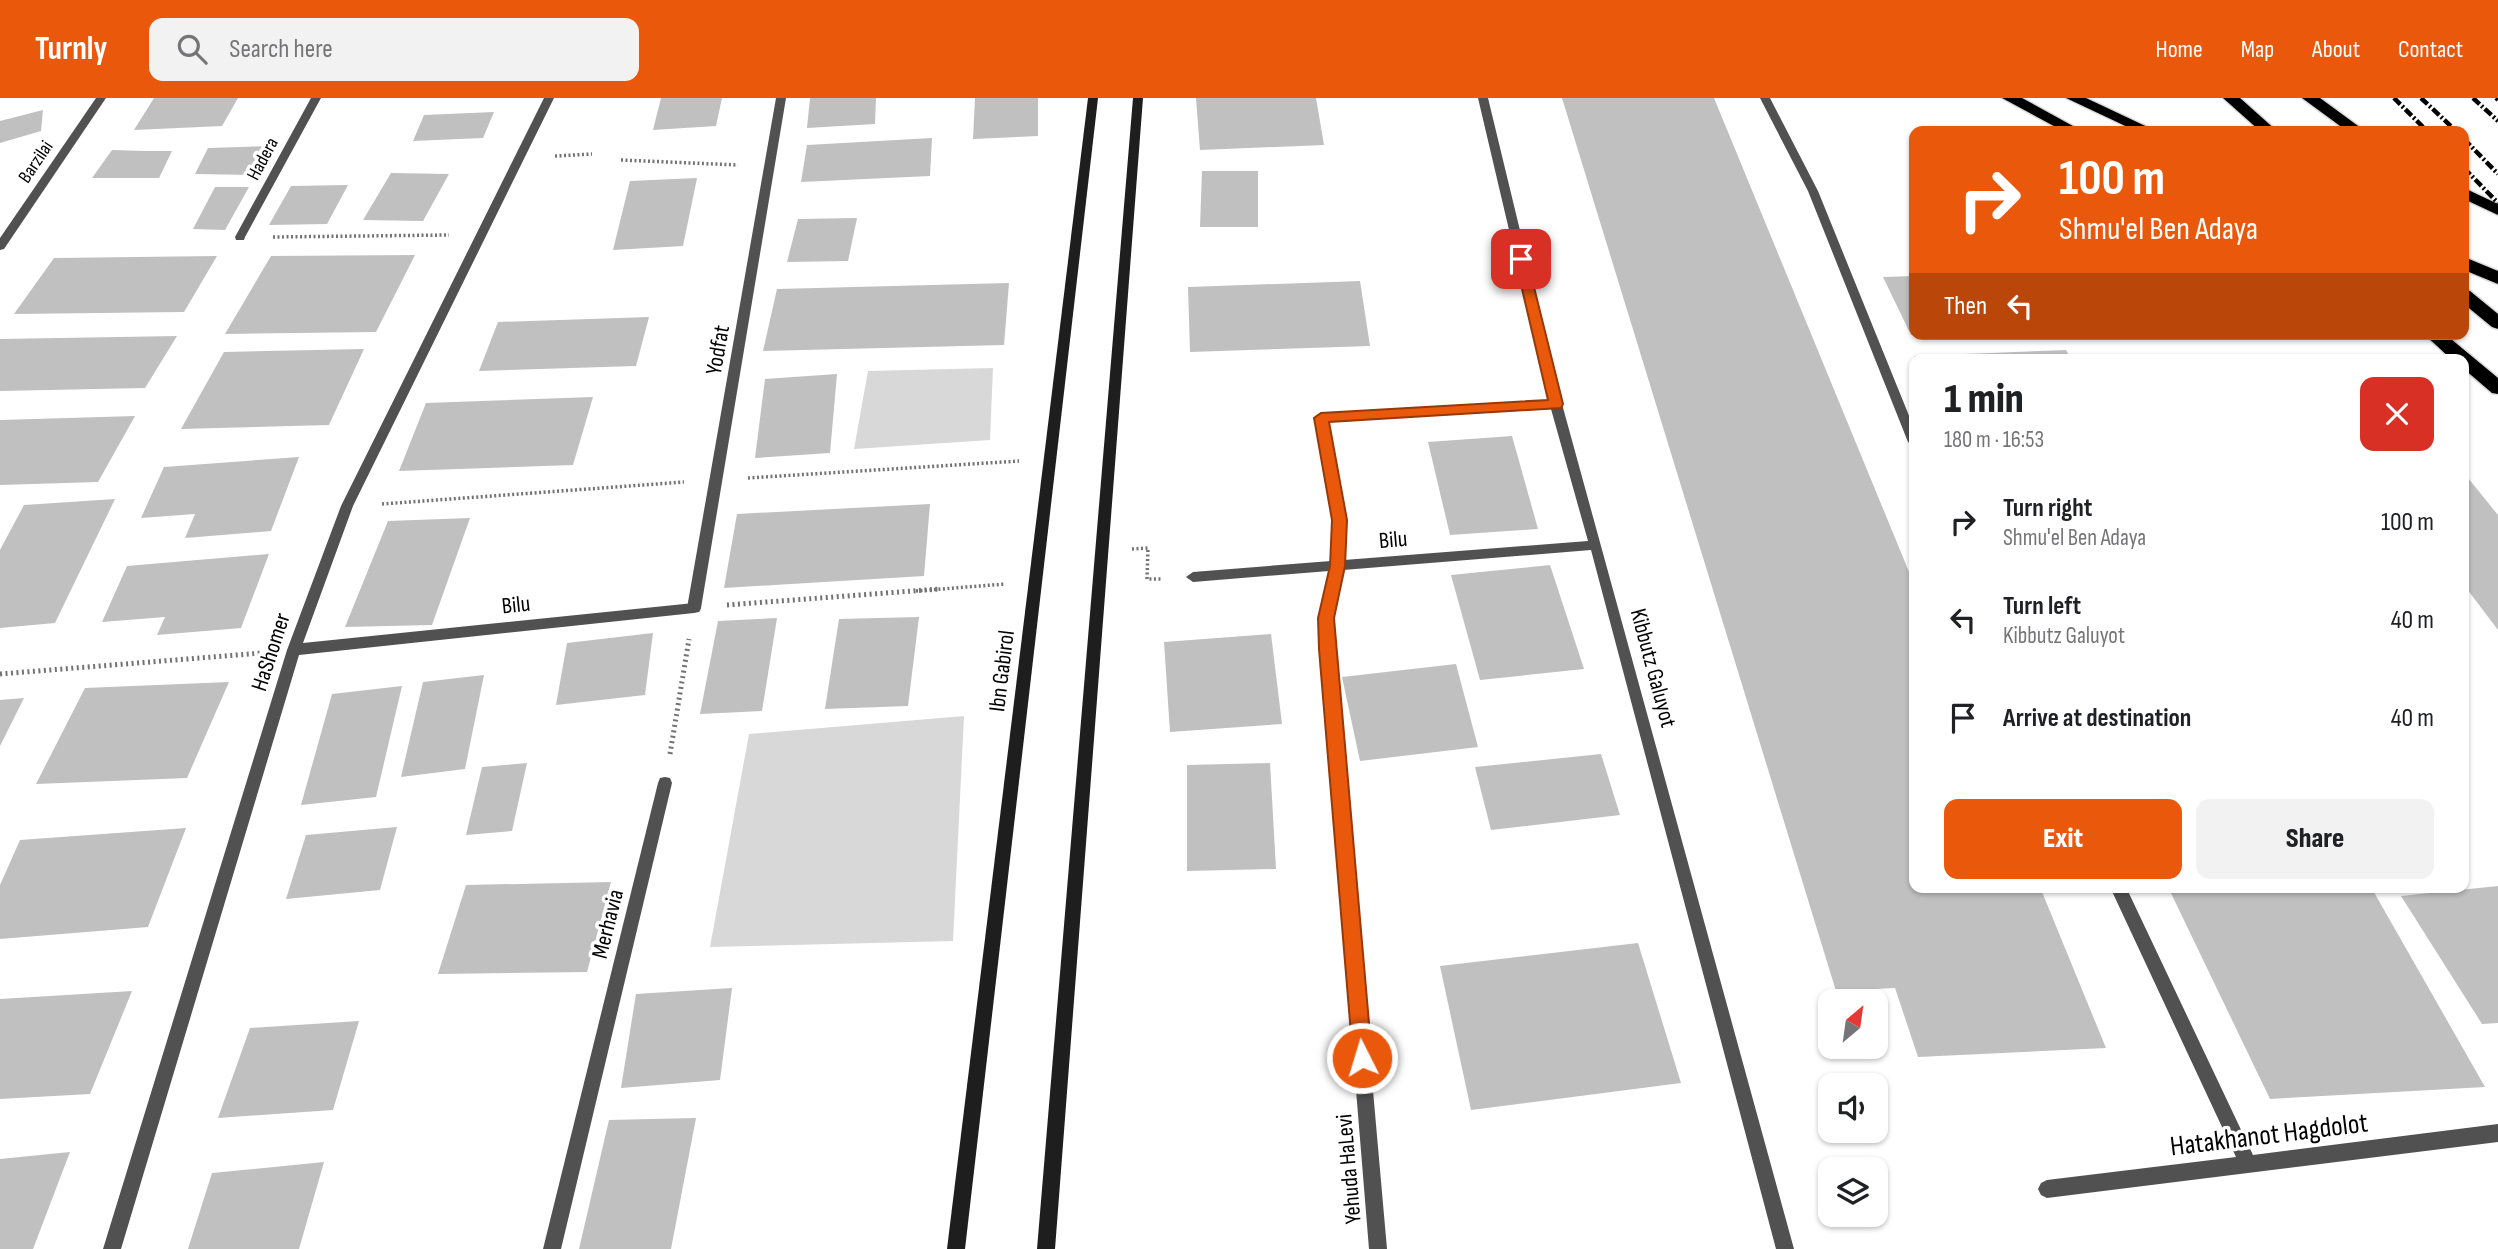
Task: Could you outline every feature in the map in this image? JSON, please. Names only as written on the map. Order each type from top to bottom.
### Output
[{"type":"highway","points":[[2010,98],[2064,126]]},
{"type":"highway","points":[[2074,98],[2137,126]]},
{"type":"highway","points":[[2231,98],[2263,126]]},
{"type":"highway","points":[[2310,98],[2350,126]]},
{"type":"highway","points":[[2469,196],[2498,210]]},
{"type":"highway","points":[[2469,265],[2498,278]]},
{"type":"highway","points":[[2469,299],[2498,323]]},
{"type":"highway","points":[[2440,340],[2457,354]]},
{"type":"highway","points":[[2469,364],[2498,388]]},
{"type":"street","name":"Barzilai","points":[[0,246],[101,98]]},
{"type":"street","name":"Hadera","points":[[240,237],[316,98]]},
{"type":"street","name":"HaShomer","points":[[112,1249],[294,650],[347,506],[549,98]]},
{"type":"street","name":"Yodfat","points":[[694,608],[781,98]]},
{"type":"street","name":"Ibn Gabirol","points":[[956,1249],[1093,98]]},
{"type":"street","points":[[1046,1249],[1138,98]]},
{"type":"street","name":"Kibbutz Galuyot","points":[[1483,98],[1556,404],[1785,1249]]},
{"type":"street","points":[[1765,98],[1813,191],[1909,430]]},
{"type":"street","name":"Yehuda HaLevi","points":[[1378,1249],[1327,649],[1326,618],[1337,566],[1339,520],[1321,418],[1556,404]]},
{"type":"street","name":"Bilu","points":[[1193,577],[1596,545]]},
{"type":"street","name":"Bilu","points":[[294,650],[694,608]]},
{"type":"street","name":"Merhavia","points":[[552,1249],[666,783]]},
{"type":"street","points":[[2121,893],[2248,1164]]},
{"type":"street","name":"Hatakhanot Hagdolot","points":[[2047,1189],[2498,1133]]},
{"type":"path","points":[[621,160],[770,167]]},
{"type":"path","points":[[240,237],[482,235]]},
{"type":"path","points":[[666,783],[694,608],[1036,582]]},
{"type":"path","points":[[0,674],[294,650]]},
{"type":"shaded area","points":[[993,368],[990,440],[854,449],[868,371]]},
{"type":"shaded area","points":[[964,716],[953,941],[710,947],[749,734]]},
{"type":"building","points":[[154,98],[238,98],[222,126],[134,130]]},
{"type":"building","points":[[661,98],[722,98],[716,126],[653,130]]},
{"type":"building","points":[[810,98],[876,98],[875,124],[807,128]]},
{"type":"building","points":[[975,98],[1038,98],[1038,136],[973,139]]},
{"type":"building","points":[[1196,98],[1316,98],[1324,145],[1200,150]]},
{"type":"building","points":[[1562,98],[1714,98],[1909,572],[1909,893],[2042,893],[2106,1048],[1918,1057],[1895,988],[1835,989]]},
{"type":"building","points":[[43,110],[41,131],[0,143],[0,121]]},
{"type":"building","points":[[494,112],[483,138],[413,141],[424,115]]},
{"type":"building","points":[[932,138],[930,176],[801,182],[807,145]]},
{"type":"building","points":[[271,146],[253,175],[195,174],[208,148]]},
{"type":"building","points":[[112,150],[172,151],[159,178],[92,178]]},
{"type":"building","points":[[1202,171],[1258,171],[1258,227],[1200,227]]},
{"type":"building","points":[[391,173],[449,174],[423,221],[363,220]]},
{"type":"building","points":[[697,178],[683,246],[613,250],[630,181]]},
{"type":"building","points":[[348,185],[327,224],[269,225],[291,186]]},
{"type":"building","points":[[215,187],[249,187],[225,230],[193,229]]},
{"type":"building","points":[[857,218],[848,261],[787,262],[798,219]]},
{"type":"building","points":[[415,255],[376,332],[225,334],[271,256]]},
{"type":"building","points":[[217,256],[184,312],[14,314],[54,258]]},
{"type":"building","points":[[1909,276],[1909,331],[1883,277]]},
{"type":"building","points":[[1360,281],[1370,346],[1190,352],[1188,287]]},
{"type":"building","points":[[1009,283],[1004,345],[763,351],[777,289]]},
{"type":"building","points":[[649,317],[636,366],[479,371],[498,322]]},
{"type":"building","points":[[177,336],[145,388],[0,391],[0,339]]},
{"type":"building","points":[[364,349],[329,425],[181,429],[224,352]]},
{"type":"building","points":[[2066,350],[2068,354],[1965,354]]},
{"type":"building","points":[[837,374],[830,453],[755,458],[765,379]]},
{"type":"building","points":[[593,397],[573,465],[399,471],[426,403]]},
{"type":"building","points":[[135,416],[98,482],[0,485],[0,420]]},
{"type":"building","points":[[1512,436],[1538,529],[1450,535],[1428,442]]},
{"type":"building","points":[[299,457],[271,531],[185,538],[195,514],[141,518],[164,467]]},
{"type":"building","points":[[2469,479],[2498,515],[2498,630],[2469,592]]},
{"type":"building","points":[[115,499],[55,623],[0,628],[0,550],[24,505]]},
{"type":"building","points":[[930,504],[924,576],[724,588],[737,514]]},
{"type":"building","points":[[470,518],[432,625],[345,627],[388,521]]},
{"type":"building","points":[[269,554],[241,628],[157,635],[165,617],[102,622],[127,566]]},
{"type":"building","points":[[1550,565],[1584,669],[1480,680],[1451,575]]},
{"type":"building","points":[[919,617],[908,706],[825,709],[839,619]]},
{"type":"building","points":[[777,618],[762,711],[700,714],[718,621]]},
{"type":"building","points":[[653,633],[645,695],[556,705],[567,643]]},
{"type":"building","points":[[1271,634],[1282,724],[1170,732],[1164,642]]},
{"type":"building","points":[[1456,664],[1478,747],[1360,761],[1342,677]]},
{"type":"building","points":[[484,675],[465,769],[401,777],[423,682]]},
{"type":"building","points":[[229,682],[187,778],[36,784],[85,688]]},
{"type":"building","points":[[402,686],[376,797],[301,805],[332,694]]},
{"type":"building","points":[[24,698],[0,746],[0,700]]},
{"type":"building","points":[[1601,754],[1620,815],[1491,830],[1475,767]]},
{"type":"building","points":[[527,763],[512,831],[466,835],[482,767]]},
{"type":"building","points":[[1270,763],[1276,869],[1187,871],[1187,765]]},
{"type":"building","points":[[397,827],[380,890],[286,899],[306,835]]},
{"type":"building","points":[[186,828],[148,927],[0,939],[0,885],[20,840]]},
{"type":"building","points":[[611,882],[587,972],[438,974],[466,885]]},
{"type":"building","points":[[2498,886],[2498,1023],[2482,1024],[2401,896],[2469,893],[2469,889]]},
{"type":"building","points":[[2171,893],[2374,893],[2485,1087],[2270,1099]]},
{"type":"building","points":[[1638,943],[1681,1083],[1471,1110],[1440,966]]},
{"type":"building","points":[[732,988],[720,1080],[621,1088],[636,994]]},
{"type":"building","points":[[132,991],[90,1094],[0,1099],[0,999]]},
{"type":"building","points":[[359,1021],[333,1110],[218,1118],[250,1028]]},
{"type":"building","points":[[696,1118],[671,1249],[579,1249],[609,1120]]},
{"type":"building","points":[[70,1152],[33,1249],[0,1249],[0,1159]]},
{"type":"building","points":[[324,1162],[299,1249],[188,1249],[212,1173]]},
{"type":"railway","points":[[2394,98],[2422,126]]},
{"type":"railway","points":[[2421,98],[2451,126]]},
{"type":"railway","points":[[2473,98],[2498,121]]},
{"type":"railway","points":[[2469,144],[2498,174]]},
{"type":"railway","points":[[2469,173],[2498,203]]},
{"type":"route","points":[[1362,1058],[1327,649],[1326,618],[1337,566],[1339,520],[1321,418],[1556,404],[1521,259]]}]
